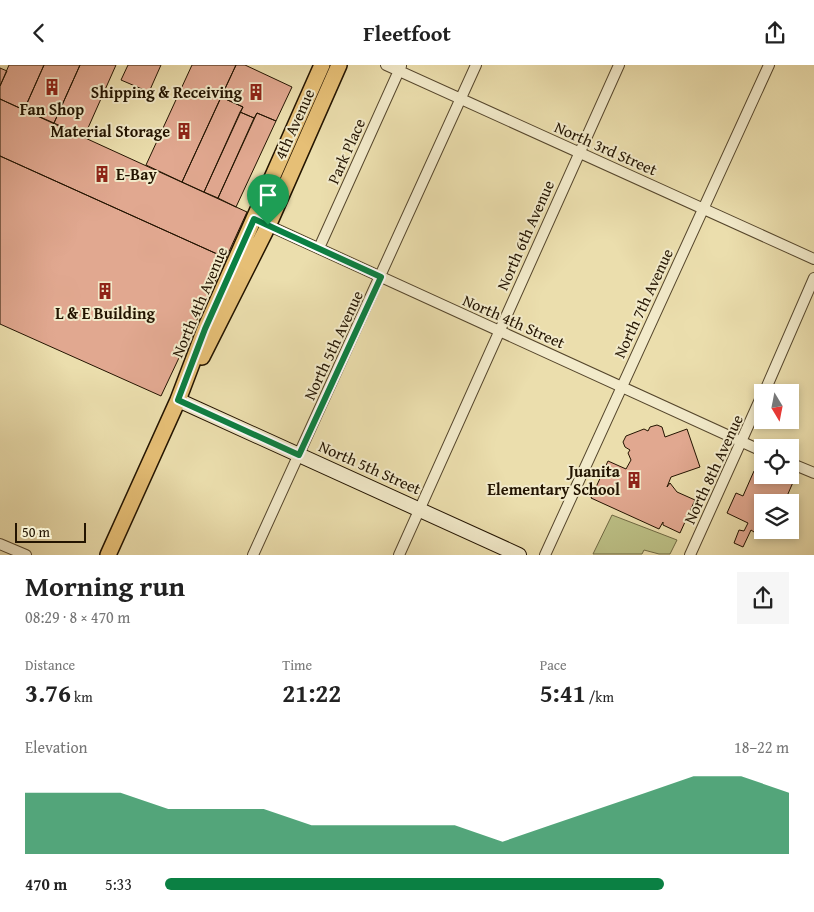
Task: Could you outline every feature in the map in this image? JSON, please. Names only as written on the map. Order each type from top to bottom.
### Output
[{"type":"main road","name":"4th Avenue","points":[[254,219],[322,65]]},
{"type":"main road","name":"4th Avenue","points":[[268,225],[339,65]]},
{"type":"main road","name":"North 4th Avenue","points":[[108,555],[178,400],[205,329],[254,219]]},
{"type":"main road","name":"North 4th Avenue","points":[[178,400],[215,334],[268,225]]},
{"type":"street","name":"North 3rd Street","points":[[386,65],[400,68],[460,99],[814,259]]},
{"type":"street","name":"North 5th Avenue","points":[[253,555],[476,65]]},
{"type":"street","name":"North 6th Avenue","points":[[399,555],[619,65]]},
{"type":"street","name":"North 7th Avenue","points":[[544,555],[769,65]]},
{"type":"street","name":"Park Place","points":[[318,249],[400,68]]},
{"type":"street","name":"North 4th Street","points":[[254,219],[754,447]]},
{"type":"street","name":"North 8th Avenue","points":[[767,384],[814,278]]},
{"type":"street","name":"North 5th Street","points":[[178,400],[520,555]]},
{"type":"street","name":"North 8th Avenue","points":[[690,555],[754,415]]},
{"type":"street","points":[[799,467],[814,473]]},
{"type":"street","points":[[0,544],[26,555]]},
{"type":"green space","points":[[612,515],[677,540],[670,554],[659,554],[644,550],[642,554],[593,554]]},
{"type":"building","points":[[9,65],[44,65],[24,110],[0,99],[0,86]]},
{"type":"building","name":"Fan Shop","points":[[44,65],[80,65],[54,123],[24,110]]},
{"type":"building","points":[[80,65],[116,65],[84,137],[54,123]]},
{"type":"building","points":[[128,65],[161,65],[149,92],[121,80]]},
{"type":"building","name":"Material Storage","points":[[192,65],[236,65],[182,182],[146,165]]},
{"type":"building","name":"Shipping & Receiving","points":[[236,65],[245,65],[292,87],[276,121],[257,113],[254,118],[240,112],[243,107],[221,97]]},
{"type":"building","points":[[0,68],[7,71],[0,86]]},
{"type":"building","points":[[221,97],[243,107],[204,192],[182,182]]},
{"type":"building","name":"E-Bay","points":[[0,99],[247,212],[226,258],[0,156]]},
{"type":"building","points":[[240,112],[254,118],[218,198],[204,192]]},
{"type":"building","points":[[257,113],[276,121],[236,207],[218,198]]},
{"type":"building","name":"L & E Building","points":[[0,156],[226,258],[161,396],[0,324]]},
{"type":"building","name":"Juanita Elementary School","points":[[657,425],[662,427],[665,437],[687,429],[700,467],[671,477],[667,487],[670,483],[677,492],[695,500],[680,533],[663,525],[663,522],[659,529],[591,498],[608,461],[626,469],[631,460],[628,453],[630,450],[625,447],[623,442],[626,436],[644,429],[648,431],[650,427]]},
{"type":"building","points":[[754,471],[754,484],[792,484],[788,494],[754,494],[754,532],[751,530],[743,547],[734,543],[739,530],[744,531],[748,523],[727,513],[736,493],[743,496]]},
{"type":"place","name":"Fan Shop","points":[[52,87]]},
{"type":"place","name":"Shipping & Receiving","points":[[256,92]]},
{"type":"place","name":"Material Storage","points":[[184,131]]},
{"type":"place","name":"E-Bay","points":[[102,174]]},
{"type":"place","name":"L & E Building","points":[[105,291]]},
{"type":"place","name":"Juanita Elementary School","points":[[634,480]]},
{"type":"route","points":[[254,219],[268,225],[381,277],[299,455],[178,400],[205,329],[254,219]]}]
